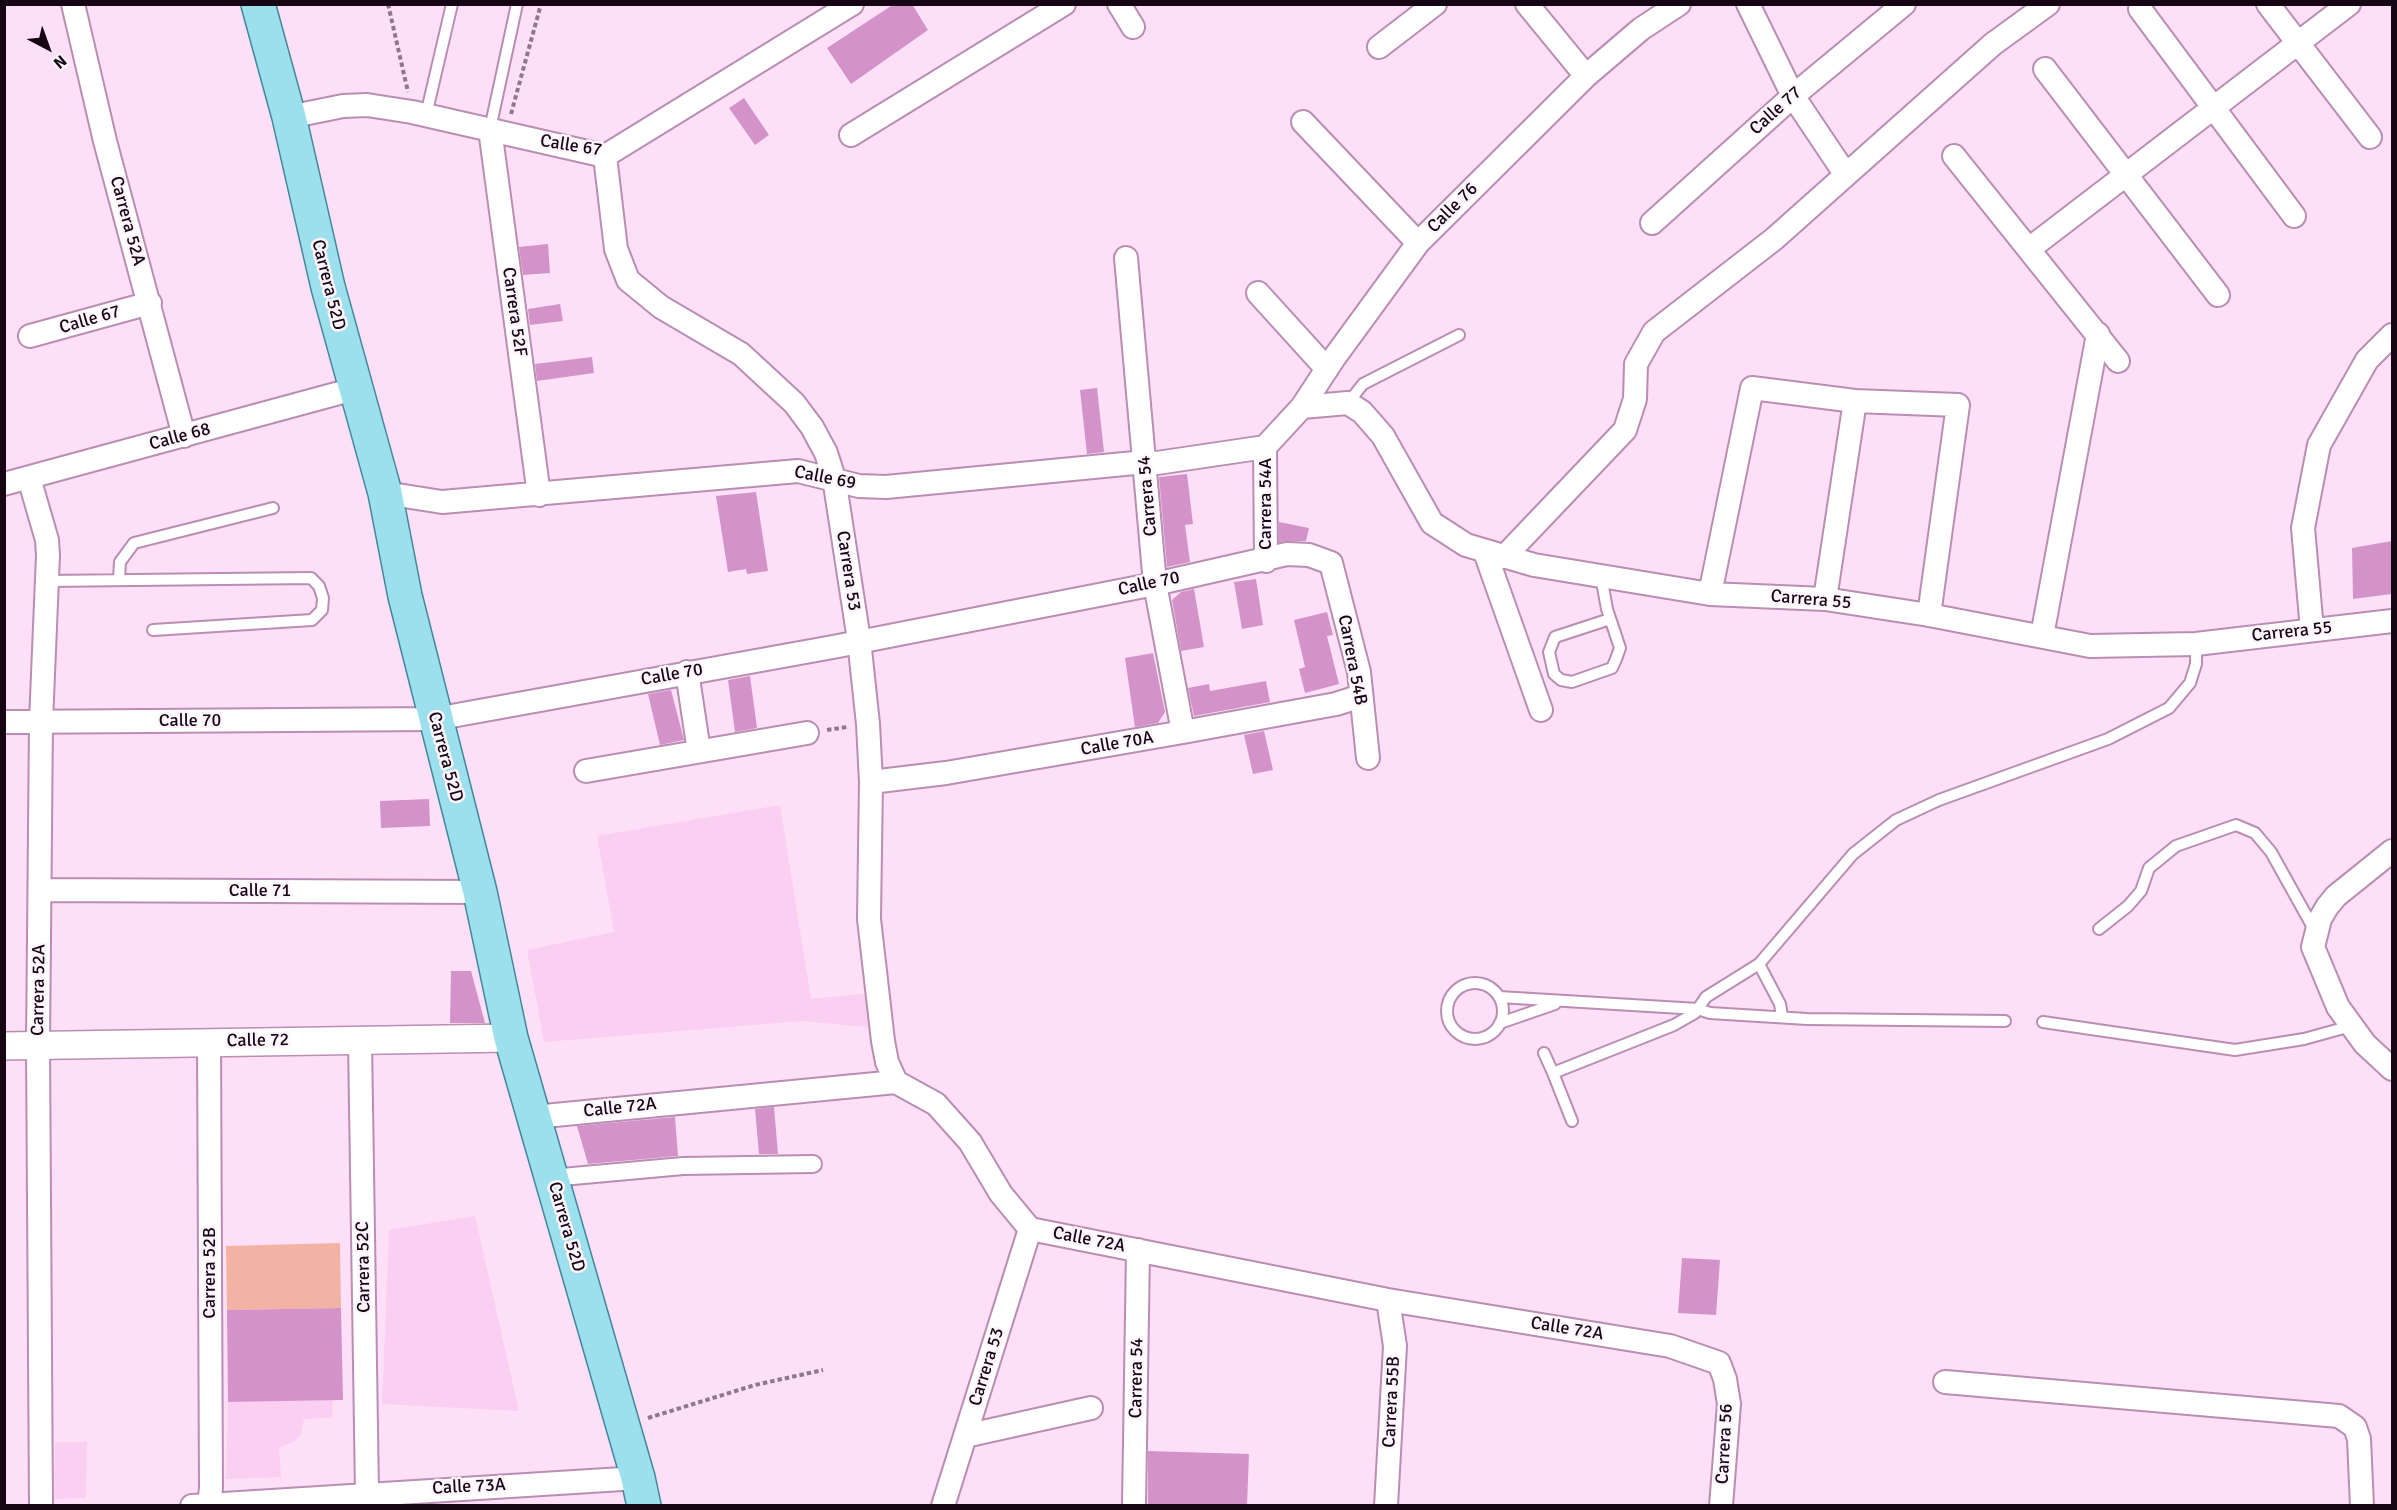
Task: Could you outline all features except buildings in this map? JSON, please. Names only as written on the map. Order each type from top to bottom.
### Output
[{"type":"main road","name":"Carrera 52D","points":[[258,4],[289,117],[354,389],[385,493],[405,596],[480,891],[511,1038],[624,1426],[641,1492]]},
{"type":"street","name":"Carrera 52A","points":[[73,4],[105,141],[184,436]]},
{"type":"street","name":"Calle 67","points":[[289,117],[343,106],[367,105],[419,113],[605,156],[852,4]]},
{"type":"street","points":[[851,135],[1064,4]]},
{"type":"street","points":[[1119,4],[1133,27]]},
{"type":"street","points":[[1379,47],[1436,4]]},
{"type":"street","points":[[1527,4],[1586,76]]},
{"type":"street","name":"Calle 76","points":[[1265,447],[1302,407],[1418,243],[1586,76],[1641,29],[1679,4]]},
{"type":"street","points":[[1748,4],[1793,96],[1846,175]]},
{"type":"street","name":"Calle 77","points":[[1652,223],[1793,96],[1904,4]]},
{"type":"street","points":[[1540,710],[1495,555],[1625,430],[1635,399],[1636,364],[1654,332],[1774,238],[1993,44],[2048,4]]},
{"type":"street","points":[[2268,4],[2370,137]]},
{"type":"street","points":[[2029,249],[2349,4]]},
{"type":"street","points":[[2140,9],[2294,216]]},
{"type":"street","points":[[2045,69],[2218,295]]},
{"type":"street","points":[[1303,122],[1418,243]]},
{"type":"street","name":"Carrera 52F","points":[[498,132],[539,495]]},
{"type":"street","name":"Carrera 53","points":[[605,156],[616,249],[628,280],[661,307],[741,354],[794,403],[812,427],[826,453],[834,478],[859,640],[868,724],[871,782],[869,919],[883,1041],[887,1062],[896,1082]]},
{"type":"street","points":[[1954,156],[2118,361]]},
{"type":"street","name":"Carrera 54","points":[[1126,258],[1155,584],[1182,732]]},
{"type":"street","points":[[1258,293],[1327,369]]},
{"type":"street","name":"Calle 67","points":[[30,336],[150,303]]},
{"type":"street","points":[[2042,636],[2098,334]]},
{"type":"street","points":[[2312,630],[2302,528],[2319,446],[2367,360],[2392,335]]},
{"type":"street","points":[[1710,594],[1752,388],[1855,401],[1959,405],[1929,615]]},
{"type":"street","name":"Calle 68","points":[[4,484],[354,389]]},
{"type":"street","points":[[1825,599],[1855,401]]},
{"type":"street","points":[[1302,407],[1348,403]]},
{"type":"street","name":"Carrera 55","points":[[1348,403],[1362,412],[1383,435],[1432,523],[1466,545],[1495,555],[1710,594],[1825,599],[1929,615],[2090,646],[2196,644],[2392,621]]},
{"type":"street","name":"Calle 69","points":[[385,493],[442,502],[539,495],[781,471],[814,472],[859,486],[886,487],[1145,462],[1157,463],[1265,447]]},
{"type":"street","name":"Carrera 54A","points":[[1265,447],[1266,561]]},
{"type":"street","name":"Carrera 52A","points":[[29,478],[47,540],[40,722],[38,1045],[41,1506]]},
{"type":"street","name":"Calle 70","points":[[4,723],[435,719],[833,647],[859,640],[1155,584],[1266,561],[1287,554],[1309,555],[1331,563]]},
{"type":"street","name":"Carrera 54B","points":[[1331,563],[1359,672],[1368,758]]},
{"type":"street","points":[[687,672],[699,751]]},
{"type":"street","name":"Calle 70A","points":[[871,782],[946,773],[1182,732],[1336,704],[1361,696]]},
{"type":"street","points":[[586,771],[807,733]]},
{"type":"street","points":[[2392,851],[2336,896],[2327,907],[2315,933],[2313,947],[2328,988],[2351,1026],[2365,1044],[2392,1069]]},
{"type":"street","name":"Calle 71","points":[[40,890],[480,891]]},
{"type":"street","name":"Calle 72","points":[[4,1046],[511,1038]]},
{"type":"street","name":"Carrera 52C","points":[[360,1040],[367,1493]]},
{"type":"street","name":"Carrera 52B","points":[[200,1505],[211,1488],[209,1042]]},
{"type":"street","name":"Calle 72A","points":[[534,1117],[896,1082],[936,1104],[970,1142],[1002,1194],[1030,1228],[1388,1299],[1670,1346],[1705,1356]]},
{"type":"street","points":[[551,1178],[683,1166],[813,1164]]},
{"type":"street","name":"Carrera 53","points":[[943,1506],[1030,1228]]},
{"type":"street","name":"Carrera 54","points":[[1134,1506],[1138,1250]]},
{"type":"street","name":"Carrera 55B","points":[[1386,1506],[1395,1346],[1388,1299]]},
{"type":"street","name":"Carrera 56","points":[[1705,1356],[1719,1363],[1725,1379],[1729,1404],[1721,1506]]},
{"type":"street","points":[[1945,1382],[2339,1416],[2355,1427],[2360,1439],[2362,1506]]},
{"type":"street","points":[[965,1436],[1091,1408]]},
{"type":"street","name":"Calle 73A","points":[[200,1505],[367,1493],[483,1496],[641,1492]]},
{"type":"lane","points":[[419,113],[452,4]]},
{"type":"lane","points":[[498,132],[517,4]]},
{"type":"lane","points":[[1348,403],[1363,384],[1459,335]]},
{"type":"lane","points":[[119,579],[120,562],[134,543],[273,508]]},
{"type":"lane","points":[[1601,576],[1610,619],[1620,648],[1612,668],[1572,682],[1561,680],[1554,674],[1549,652],[1555,637],[1610,619]]},
{"type":"lane","points":[[47,581],[311,578],[319,586],[323,598],[322,609],[312,620],[153,630]]},
{"type":"lane","points":[[1553,1073],[1674,1025],[1695,1014],[1714,991],[1759,964],[1853,854],[1896,820],[1939,800],[2108,739],[2169,708],[2190,683],[2196,664],[2196,644]]},
{"type":"lane","points":[[2099,929],[2128,906],[2141,891],[2149,868],[2176,846],[2236,825],[2255,833],[2271,852],[2315,933]]},
{"type":"lane","points":[[1759,964],[1780,1004],[1782,1016]]},
{"type":"lane","points":[[1500,1023],[1502,1006],[1499,997],[1486,986],[1467,984],[1452,995],[1447,1013],[1456,1031],[1464,1037],[1485,1037],[1500,1023],[1558,1003]]},
{"type":"lane","points":[[1499,997],[1558,1003],[1698,1009],[1710,1013],[1875,1021],[2005,1021]]},
{"type":"lane","points":[[2043,1022],[2235,1050],[2304,1039],[2351,1026]]},
{"type":"lane","points":[[1544,1053],[1572,1121]]},
{"type":"path","points":[[388,4],[419,113]]},
{"type":"path","points":[[498,132],[541,4]]},
{"type":"path","points":[[807,733],[868,724]]},
{"type":"path","points":[[624,1426],[732,1392],[823,1370]]},
{"type":"shaded area","points":[[780,805],[811,999],[870,993],[874,1028],[803,1021],[544,1042],[527,950],[614,932],[597,836]]},
{"type":"shaded area","points":[[475,1216],[519,1411],[382,1404],[389,1230]]},
{"type":"shaded area","points":[[340,1243],[341,1308],[227,1310],[226,1246]]},
{"type":"shaded area","points":[[333,1400],[332,1418],[304,1419],[301,1435],[294,1442],[279,1447],[281,1477],[226,1479],[228,1402]]},
{"type":"shaded area","points":[[55,1442],[87,1442],[86,1498],[54,1499]]}]
